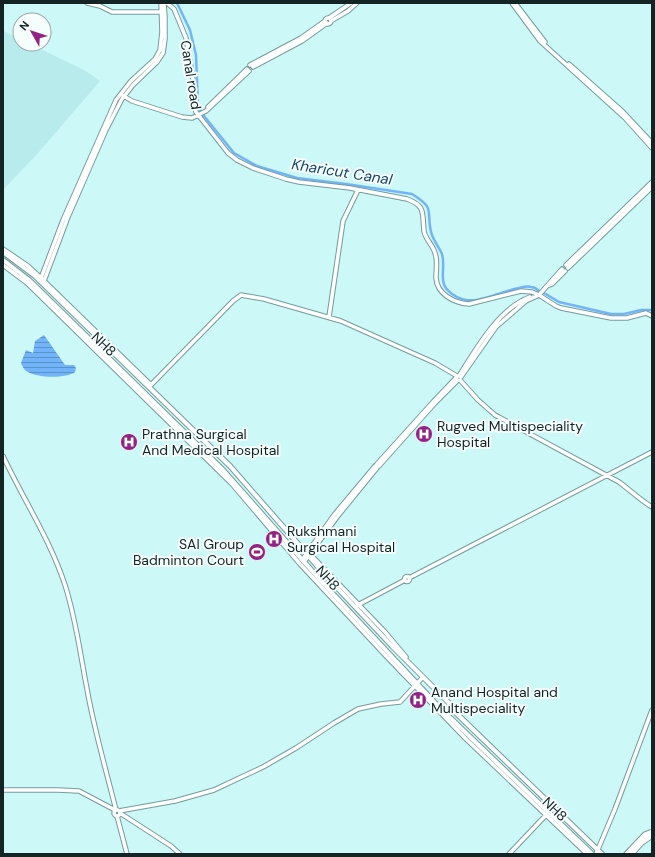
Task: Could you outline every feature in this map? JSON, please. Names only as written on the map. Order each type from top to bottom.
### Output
[{"type":"main road","name":"NH8","points":[[3,252],[42,280],[240,475],[308,554],[448,702],[457,714],[597,852],[602,854]]},
{"type":"main road","name":"NH8","points":[[3,260],[14,271],[29,280],[223,470],[303,561],[416,685],[548,814],[592,854]]},
{"type":"street","points":[[86,3],[100,6],[112,12],[163,10],[169,4]]},
{"type":"street","points":[[3,249],[28,266],[42,280],[63,220],[102,130],[131,81],[155,59],[160,50],[163,10],[162,3]]},
{"type":"street","points":[[123,94],[142,102],[184,115],[198,115],[205,111],[250,68],[326,22],[330,23],[330,19],[351,3]]},
{"type":"street","points":[[330,19],[348,11],[357,3]]},
{"type":"street","points":[[512,3],[540,41],[619,112],[652,148]]},
{"type":"street","points":[[515,3],[543,40],[621,110],[652,143]]},
{"type":"street","name":"Canal road","points":[[169,4],[174,9],[186,38],[193,80],[194,104],[198,115],[228,153],[237,160],[253,168],[299,182],[358,190],[413,201],[421,208],[424,218],[425,234],[434,249],[436,258],[436,279],[438,287],[447,297],[470,304],[520,291],[532,292],[539,294],[561,308],[611,318],[627,318],[646,313],[652,316]]},
{"type":"street","points":[[567,267],[652,182]]},
{"type":"street","points":[[303,561],[336,516],[377,466],[433,402],[458,378],[496,327],[526,302],[539,294],[550,281],[563,270],[563,266],[567,267],[652,187]]},
{"type":"street","points":[[326,316],[330,306],[344,221],[358,190]]},
{"type":"street","points":[[3,265],[14,271],[232,484],[300,564],[416,685]]},
{"type":"street","points":[[150,386],[177,361],[241,295],[264,299],[326,316],[435,362],[458,378],[478,400],[495,415],[583,462],[624,486],[652,507]]},
{"type":"street","points":[[406,657],[395,643],[356,606],[405,580],[405,577],[409,578],[652,452]]},
{"type":"street","points":[[3,456],[20,492],[50,548],[64,583],[76,625],[87,689],[127,854]]},
{"type":"street","points":[[117,813],[175,801],[214,790],[263,767],[296,748],[334,722],[358,709],[400,702],[423,677]]},
{"type":"street","points":[[597,852],[615,809],[652,710]]},
{"type":"street","points":[[3,791],[79,791],[117,813],[179,854]]},
{"type":"street","points":[[509,854],[548,814],[587,854]]},
{"type":"street","points":[[629,854],[652,833]]},
{"type":"shaded area","points":[[4,31],[12,35],[12,52],[47,52],[86,71],[100,81],[39,152],[3,190]]},
{"type":"water","points":[[44,335],[65,365],[74,365],[76,368],[75,372],[65,376],[51,377],[37,375],[26,371],[21,363],[26,350],[33,353],[35,341]]},
{"type":"waterway","name":"Kharicut Canal","points":[[177,3],[190,30],[196,55],[198,107],[234,153],[257,166],[297,178],[412,194],[420,199],[429,210],[432,235],[442,254],[443,283],[446,288],[457,297],[464,300],[480,299],[527,287],[534,288],[539,291]]},
{"type":"waterway","name":"Kharicut Canal","points":[[544,293],[559,302],[611,314],[624,314],[641,310],[652,310]]},
{"type":"place","name":"Rugved Multispeciality Hospital","points":[[424,434]]},
{"type":"place","name":"Prathna Surgical And Medical Hospital","points":[[129,442]]},
{"type":"place","name":"Rukshmani Surgical Hospital","points":[[274,539]]},
{"type":"place","name":"SAI Group Badminton Court","points":[[257,552]]},
{"type":"place","name":"Anand Hospital and Multispeciality","points":[[418,700]]}]
